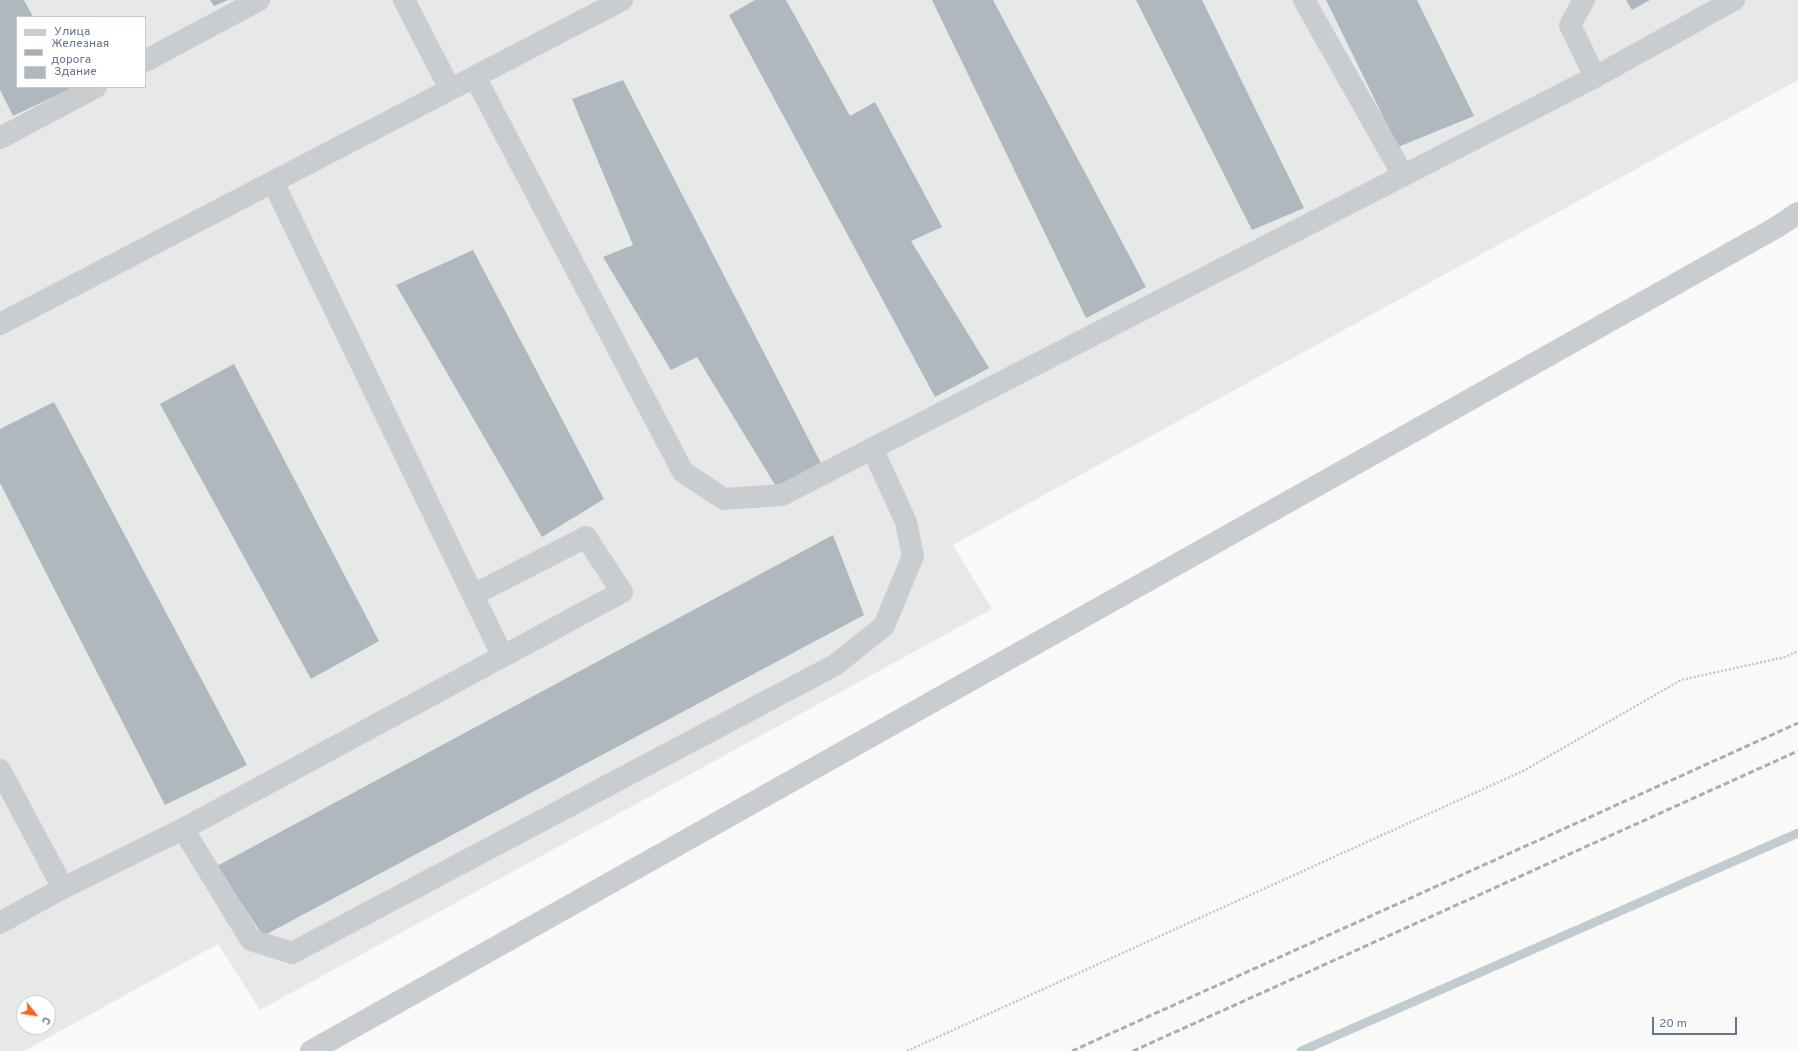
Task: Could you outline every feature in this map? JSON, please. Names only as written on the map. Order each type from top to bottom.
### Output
[{"type":"lane","points":[[146,60],[258,0]]},
{"type":"lane","points":[[404,0],[450,90]]},
{"type":"lane","points":[[0,324],[622,0]]},
{"type":"lane","points":[[1304,0],[1403,175]]},
{"type":"lane","points":[[1584,0],[1570,24],[1595,77]]},
{"type":"lane","points":[[475,77],[683,472],[724,499],[782,496],[872,448],[1595,77],[1734,0]]},
{"type":"lane","points":[[0,138],[94,88]]},
{"type":"lane","points":[[273,182],[502,655]]},
{"type":"lane","points":[[311,1051],[1777,227],[1798,213]]},
{"type":"lane","points":[[183,830],[251,940],[292,953],[835,665],[884,626],[913,556],[906,522],[872,448]]},
{"type":"lane","points":[[0,923],[62,888],[183,830],[502,655],[622,592],[586,537],[473,595]]},
{"type":"lane","points":[[0,770],[62,888]]},
{"type":"path","points":[[907,1051],[1523,771],[1681,680],[1785,657],[1798,651]]},
{"type":"shaded area","points":[[0,0],[1798,0],[1798,80],[953,545],[992,609],[260,1010],[218,944],[56,1033],[56,995],[16,995],[16,1035],[53,1035],[24,1051],[0,1051]]},
{"type":"building","points":[[0,0],[24,0],[32,16],[16,16],[16,88],[72,88],[13,116],[0,90]]},
{"type":"building","points":[[210,0],[228,0],[214,6]]},
{"type":"building","points":[[755,0],[786,0],[850,116],[875,102],[942,227],[911,241],[989,368],[935,397],[729,15]]},
{"type":"building","points":[[932,0],[993,0],[1146,287],[1086,318]]},
{"type":"building","points":[[1136,0],[1202,0],[1304,208],[1252,230]]},
{"type":"building","points":[[1326,0],[1417,0],[1474,116],[1398,147]]},
{"type":"building","points":[[1626,0],[1650,0],[1632,10]]},
{"type":"building","points":[[623,80],[823,467],[780,493],[697,357],[671,370],[603,257],[633,245],[572,99]]},
{"type":"building","points":[[473,250],[604,499],[542,537],[396,285]]},
{"type":"building","points":[[234,364],[379,641],[311,679],[160,404]]},
{"type":"building","points":[[54,402],[247,765],[165,805],[0,483],[0,429]]},
{"type":"building","points":[[833,535],[864,615],[263,936],[217,866]]},
{"type":"waterway","points":[[1301,1051],[1798,833]]},
{"type":"railway","points":[[1072,1051],[1798,723]]},
{"type":"railway","points":[[1133,1051],[1798,751]]}]
